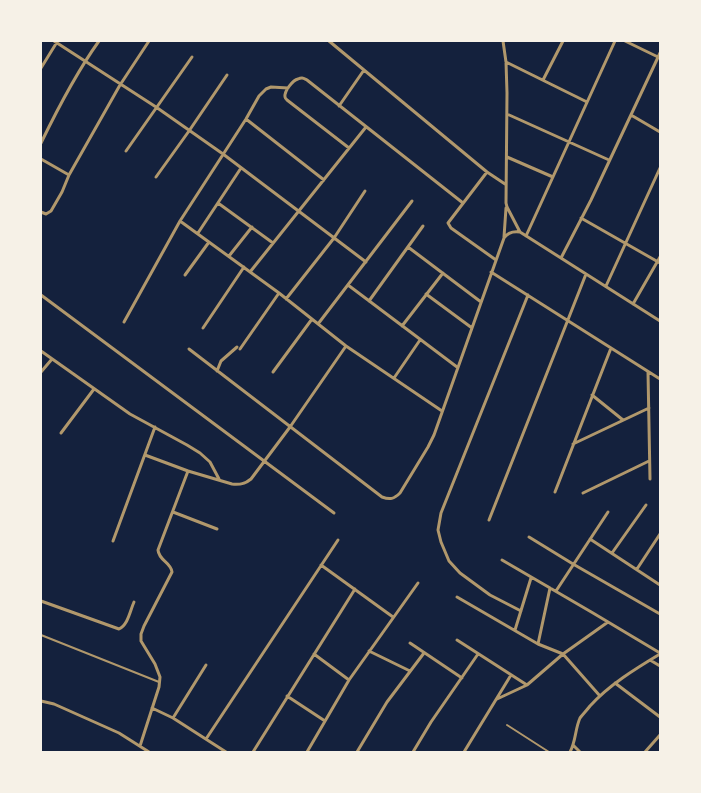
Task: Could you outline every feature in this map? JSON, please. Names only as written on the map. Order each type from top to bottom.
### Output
[{"type":"street","points":[[41,143],[84,62],[99,41]]},
{"type":"street","points":[[41,212],[46,214],[51,211],[69,175],[120,85],[149,41]]},
{"type":"street","points":[[329,41],[488,172],[506,184]]},
{"type":"street","points":[[189,349],[382,497],[388,499],[396,497],[434,435],[504,238],[507,114],[506,62],[503,41]]},
{"type":"street","points":[[543,80],[563,41]]},
{"type":"street","points":[[526,236],[615,41]]},
{"type":"street","points":[[561,258],[610,160],[659,55],[624,41]]},
{"type":"street","points":[[41,68],[56,42],[223,154],[366,262]]},
{"type":"street","points":[[126,151],[192,57]]},
{"type":"street","points":[[506,62],[587,102]]},
{"type":"street","points":[[339,106],[364,70]]},
{"type":"street","points":[[156,177],[227,75]]},
{"type":"street","points":[[349,148],[287,100],[285,93],[294,81],[302,78],[307,80],[463,203]]},
{"type":"street","points":[[124,322],[180,221],[259,96],[266,88],[288,88]]},
{"type":"street","points":[[507,114],[610,160]]},
{"type":"street","points":[[631,115],[660,132]]},
{"type":"street","points":[[246,119],[324,180]]},
{"type":"street","points":[[250,272],[366,127]]},
{"type":"street","points":[[507,157],[553,177]]},
{"type":"street","points":[[41,159],[69,175]]},
{"type":"street","points":[[198,233],[241,168]]},
{"type":"street","points":[[606,286],[660,168]]},
{"type":"street","points":[[488,172],[450,220],[448,226],[496,260]]},
{"type":"street","points":[[286,299],[334,238],[365,191]]},
{"type":"street","points":[[318,324],[412,201]]},
{"type":"street","points":[[218,203],[273,243]]},
{"type":"street","points":[[506,208],[520,232],[660,321]]},
{"type":"street","points":[[581,218],[658,262]]},
{"type":"street","points":[[180,221],[230,256],[346,346],[442,411]]},
{"type":"street","points":[[369,301],[423,226]]},
{"type":"street","points":[[230,256],[252,228]]},
{"type":"street","points":[[504,238],[511,232],[520,232]]},
{"type":"street","points":[[185,276],[209,242]]},
{"type":"street","points":[[408,247],[480,302]]},
{"type":"street","points":[[634,304],[660,256]]},
{"type":"street","points":[[203,328],[244,267]]},
{"type":"street","points":[[492,272],[660,379]]},
{"type":"street","points":[[402,326],[443,273]]},
{"type":"street","points":[[489,520],[586,274]]},
{"type":"street","points":[[348,285],[458,368]]},
{"type":"street","points":[[217,371],[221,361],[238,348],[279,293]]},
{"type":"street","points":[[426,294],[472,328]]},
{"type":"street","points":[[41,295],[334,513]]},
{"type":"street","points":[[521,611],[490,595],[460,573],[449,560],[438,530],[441,513],[528,295]]},
{"type":"street","points":[[273,372],[312,319]]},
{"type":"street","points":[[394,379],[420,340]]},
{"type":"street","points":[[145,454],[188,471],[232,484],[246,484],[251,480],[290,427],[346,346]]},
{"type":"street","points":[[555,492],[610,348]]},
{"type":"street","points":[[41,351],[130,414],[187,444],[205,457],[210,462],[219,480]]},
{"type":"street","points":[[41,372],[52,359]]},
{"type":"street","points":[[648,371],[650,479]]},
{"type":"street","points":[[61,433],[94,389]]},
{"type":"street","points":[[592,395],[623,420]]},
{"type":"street","points":[[573,444],[649,408]]},
{"type":"street","points":[[112,541],[155,427]]},
{"type":"street","points":[[583,493],[649,461]]},
{"type":"street","points":[[140,746],[160,677],[155,664],[141,642],[141,634],[172,572],[169,564],[158,555],[158,550],[188,471]]},
{"type":"street","points":[[612,553],[646,505]]},
{"type":"street","points":[[172,512],[217,529]]},
{"type":"street","points":[[556,591],[608,512]]},
{"type":"street","points":[[637,569],[660,534]]},
{"type":"street","points":[[529,536],[573,564],[660,614]]},
{"type":"street","points":[[590,539],[660,584]]},
{"type":"street","points":[[206,739],[338,540]]},
{"type":"street","points":[[502,560],[660,654],[615,683],[581,716],[576,729],[574,745],[570,752]]},
{"type":"street","points":[[321,565],[393,617]]},
{"type":"street","points":[[515,630],[531,578]]},
{"type":"street","points":[[307,752],[349,680],[418,583]]},
{"type":"street","points":[[538,644],[550,588]]},
{"type":"street","points":[[253,752],[355,589]]},
{"type":"street","points":[[457,597],[538,644],[562,654],[600,696]]},
{"type":"street","points":[[41,601],[119,629],[125,625],[134,602]]},
{"type":"street","points":[[497,699],[527,685],[562,654],[608,622]]},
{"type":"street","points":[[456,640],[527,685]]},
{"type":"street","points":[[410,643],[462,678]]},
{"type":"street","points":[[369,651],[410,671]]},
{"type":"street","points":[[357,752],[387,702],[424,653]]},
{"type":"street","points":[[314,654],[349,680]]},
{"type":"street","points":[[413,752],[431,722],[478,654]]},
{"type":"street","points":[[650,660],[660,666]]},
{"type":"street","points":[[173,718],[206,665]]},
{"type":"street","points":[[464,752],[511,675]]},
{"type":"street","points":[[615,683],[660,716]]},
{"type":"street","points":[[287,696],[325,721]]},
{"type":"street","points":[[41,701],[54,704],[110,729],[149,752]]},
{"type":"street","points":[[152,708],[173,718],[226,752]]},
{"type":"street","points":[[646,751],[660,735]]},
{"type":"street","points":[[574,745],[580,752]]},
{"type":"lane","points":[[41,635],[159,682]]},
{"type":"lane","points":[[507,725],[549,752]]}]
